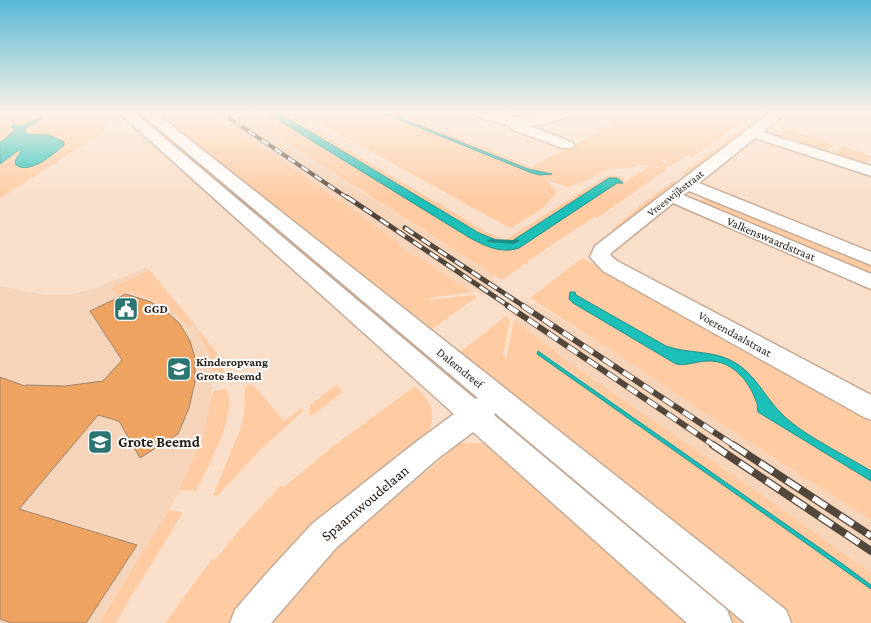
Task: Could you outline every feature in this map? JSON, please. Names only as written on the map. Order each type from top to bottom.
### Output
[{"type":"street","name":"Dalemdreef","points":[[159,142],[427,375],[485,407],[773,623]]},
{"type":"street","name":"Dalemdreef","points":[[183,142],[448,359],[485,407],[714,623]]},
{"type":"street","points":[[559,142],[567,145]]},
{"type":"street","name":"Vreeswijkstraat","points":[[600,257],[602,250],[741,142]]},
{"type":"street","points":[[781,142],[871,171]]},
{"type":"street","name":"Valkenswaardstraat","points":[[687,184],[871,259]]},
{"type":"street","name":"Valkenswaardstraat","points":[[671,196],[871,282]]},
{"type":"street","name":"Voerendaalstraat","points":[[600,257],[610,266],[871,408]]},
{"type":"street","name":"Spaarnwoudelaan","points":[[248,623],[278,586],[324,536],[426,451],[485,407]]},
{"type":"shaded area","points":[[63,142],[89,142],[0,198],[0,164],[19,149],[21,150],[15,163],[19,167],[31,166],[57,152],[65,143]]},
{"type":"shaded area","points":[[165,142],[173,142],[243,200],[240,204]]},
{"type":"shaded area","points":[[186,142],[255,142],[377,227],[396,241],[405,251],[415,255],[472,292],[429,298],[428,300],[474,295],[477,297],[426,333]]},
{"type":"shaded area","points":[[255,142],[287,142],[365,194],[496,276],[492,279],[498,283],[482,295],[475,290],[472,292],[415,255],[405,251],[396,241]]},
{"type":"shaded area","points":[[286,142],[314,142],[470,238],[499,250],[519,248],[617,183],[622,184],[609,178],[512,241],[501,242],[479,233],[327,142],[334,142],[488,233],[505,240],[607,176],[621,176],[625,182],[648,167],[667,169],[597,218],[595,217],[563,237],[502,280]]},
{"type":"shaded area","points":[[354,142],[457,142],[540,175],[550,175],[548,172],[539,173],[461,142],[468,142],[531,167],[559,152],[576,147],[564,142],[575,144],[579,142],[714,142],[693,157],[687,155],[670,167],[662,156],[661,158],[668,168],[640,165],[630,168],[609,169],[568,187],[547,180],[557,193],[539,211],[510,228]]},
{"type":"shaded area","points":[[724,142],[733,142],[688,176],[682,174]]},
{"type":"shaded area","points":[[791,142],[828,142],[834,144],[826,152]]},
{"type":"shaded area","points":[[842,146],[871,157],[865,164],[834,155]]},
{"type":"shaded area","points":[[674,181],[679,183],[598,245],[616,228],[614,227]]},
{"type":"shaded area","points":[[709,195],[871,261],[871,278],[697,204]]},
{"type":"shaded area","points":[[582,258],[871,417],[871,471],[814,438],[793,423],[778,410],[742,367],[724,358],[666,346],[576,295],[573,303],[676,364],[704,361],[724,364],[732,368],[749,386],[757,403],[758,412],[871,481],[871,520],[530,298]]},
{"type":"shaded area","name":"Grote Beemd","points":[[147,267],[207,339],[213,372],[210,413],[191,471],[157,531],[98,623],[0,623],[0,286],[44,295],[70,295],[97,288]]},
{"type":"shaded area","points":[[150,270],[194,324],[188,327],[175,314],[153,300],[127,291],[118,296],[112,288]]},
{"type":"shaded area","points":[[526,301],[533,305],[536,304],[613,351],[707,415],[871,520],[871,573],[778,506],[545,345],[514,320],[516,318],[509,313]]},
{"type":"shaded area","points":[[506,316],[510,319],[503,356],[506,357],[505,364],[514,320],[573,365],[778,506],[871,573],[871,585],[559,364],[542,353],[537,352],[537,354],[871,589],[871,623],[785,623],[455,356]]},
{"type":"shaded area","points":[[199,331],[217,353],[226,375],[213,378],[210,357]]},
{"type":"shaded area","points":[[252,384],[284,421],[302,408],[302,412],[260,450],[218,495],[213,495],[241,428],[244,413],[245,387]]},
{"type":"shaded area","points":[[336,385],[343,392],[311,416],[309,414],[310,405]]},
{"type":"shaded area","points":[[415,386],[425,397],[431,408],[432,420],[428,433],[268,578],[229,623],[165,623],[212,559],[215,560],[281,485],[284,487],[331,448]]},
{"type":"shaded area","points":[[226,389],[229,398],[229,411],[214,455],[196,491],[179,490],[203,437],[213,391]]},
{"type":"shaded area","points":[[460,443],[491,443],[702,623],[269,623],[326,557]]},
{"type":"shaded area","points":[[573,474],[753,623],[732,623],[566,482]]},
{"type":"shaded area","points":[[169,510],[181,512],[182,514],[115,623],[99,623]]},
{"type":"water","points":[[64,142],[64,145],[41,162],[28,167],[21,167],[16,165],[15,161],[21,151],[19,150],[0,164],[0,143]]},
{"type":"water","points":[[314,142],[327,142],[479,233],[501,242],[512,241],[609,178],[617,178],[623,183],[617,183],[519,248],[499,250],[470,238]]},
{"type":"water","points":[[455,142],[461,142],[528,169],[552,174],[540,175]]},
{"type":"water","points":[[570,292],[575,292],[576,295],[666,346],[716,355],[740,366],[748,372],[784,416],[814,438],[871,471],[871,481],[758,412],[757,402],[749,386],[731,368],[724,364],[708,361],[676,364],[573,303],[569,299]]},
{"type":"water","points":[[538,351],[844,565],[871,585],[871,589],[537,354]]},
{"type":"building","name":"Grote Beemd","points":[[126,294],[151,302],[168,313],[179,323],[190,341],[195,358],[195,382],[189,408],[178,434],[140,458],[119,421],[98,415],[19,509],[137,545],[86,623],[11,623],[0,619],[0,377],[25,386],[65,386],[103,381],[122,360],[90,311]]},
{"type":"waterway","points":[[490,241],[517,241]]},
{"type":"railway","points":[[265,142],[349,199]]},
{"type":"railway","points":[[347,197],[510,307]]},
{"type":"railway","points":[[405,228],[525,307]]},
{"type":"railway","points":[[508,306],[715,446]]},
{"type":"railway","points":[[523,306],[735,446]]},
{"type":"railway","points":[[713,445],[871,551]]},
{"type":"railway","points":[[733,445],[871,536]]},
{"type":"place","name":"GGD","points":[[126,309]]},
{"type":"place","name":"Kinderopvang Grote Beemd","points":[[179,369]]},
{"type":"place","name":"Grote Beemd","points":[[100,442]]}]
